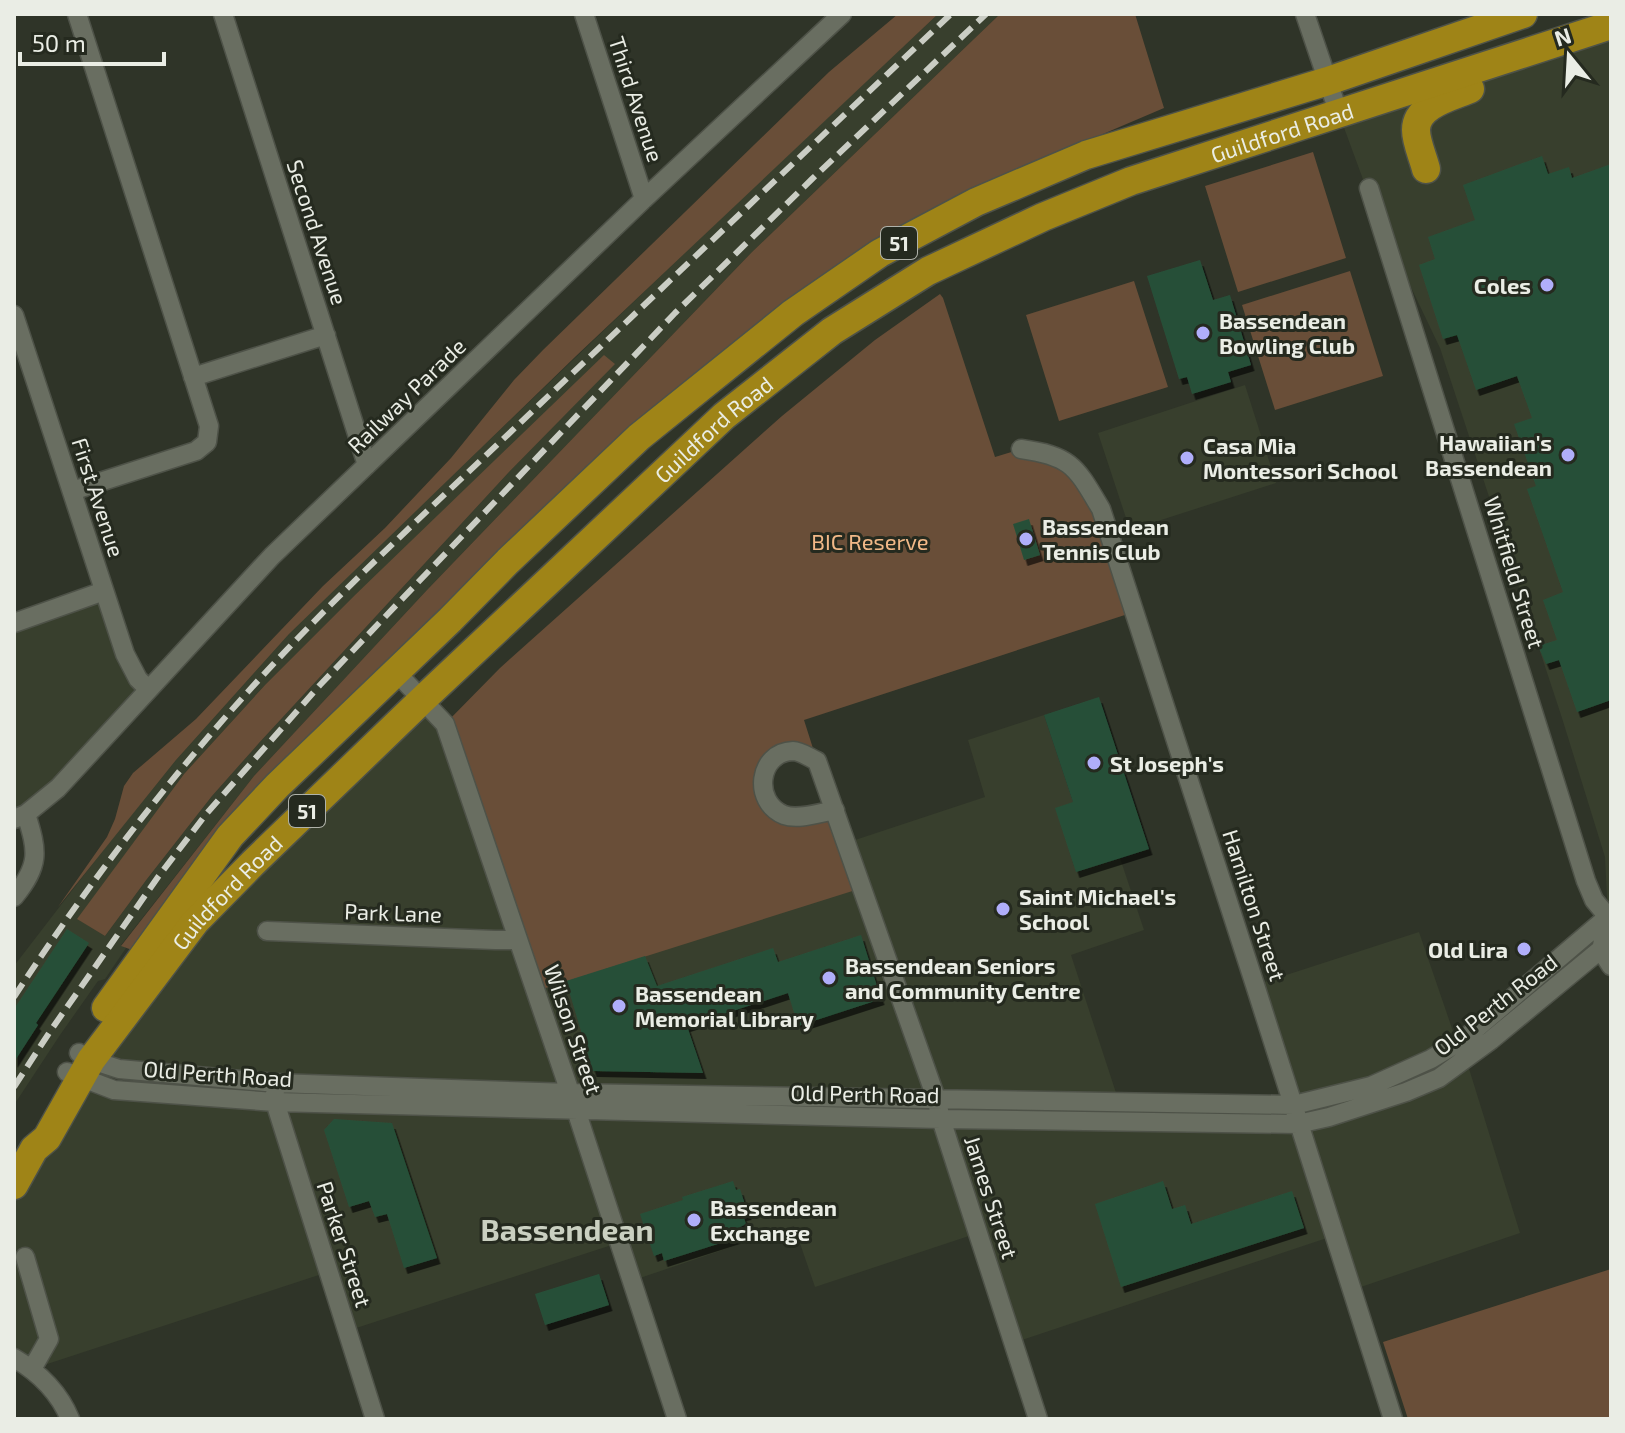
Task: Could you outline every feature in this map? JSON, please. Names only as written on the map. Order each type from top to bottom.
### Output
[{"type":"highway","name":"Guildford Road","points":[[79,1066],[105,1009],[230,836],[277,786],[639,437],[793,313],[880,253],[976,202],[1086,155],[1328,81],[1523,14]]},
{"type":"highway","name":"Guildford Road","points":[[14,1185],[34,1149],[32,1136],[79,1066],[195,922],[422,700],[724,416],[832,331],[928,271],[1043,217],[1131,181],[1611,25]]},
{"type":"highway","points":[[1426,169],[1416,130],[1427,108],[1504,76],[1551,45]]},
{"type":"street","points":[[72,491],[196,451],[207,442],[209,426],[77,14]]},
{"type":"street","name":"Second Avenue","points":[[223,14],[367,465]]},
{"type":"street","name":"Third Avenue","points":[[584,14],[644,199]]},
{"type":"street","name":"Railway Parade","points":[[20,817],[58,788],[272,556],[842,14]]},
{"type":"street","points":[[1305,14],[1339,114]]},
{"type":"street","name":"Whitfield Street","points":[[1369,188],[1586,881],[1594,900],[1609,915]]},
{"type":"street","name":"First Avenue","points":[[14,315],[125,654],[138,679],[148,689]]},
{"type":"street","points":[[193,377],[326,335]]},
{"type":"street","name":"Hamilton Street","points":[[1021,449],[1060,457],[1078,472],[1101,509],[1393,1419]]},
{"type":"street","points":[[14,623],[104,591]]},
{"type":"street","name":"Wilson Street","points":[[396,672],[445,724],[677,1419]]},
{"type":"street","name":"James Street","points":[[835,810],[936,1098],[1038,1419]]},
{"type":"street","points":[[14,897],[28,880],[34,865],[35,843],[20,817]]},
{"type":"street","points":[[1608,952],[1609,915]]},
{"type":"street","name":"Old Perth Road","points":[[573,1102],[936,1098],[1294,1105],[1371,1086],[1431,1059],[1464,1039],[1609,915]]},
{"type":"street","name":"Park Lane","points":[[267,931],[518,940]]},
{"type":"street","name":"Old Perth Road","points":[[79,1066],[275,1092],[941,1119],[1298,1124],[1406,1092],[1439,1078],[1608,952]]},
{"type":"street","name":"Parker Street","points":[[275,1092],[375,1419]]},
{"type":"street","points":[[25,1257],[49,1339],[32,1369]]},
{"type":"street","points":[[14,1358],[32,1369],[60,1400],[70,1419]]},
{"type":"shaded area","points":[[938,14],[1000,14],[752,252],[427,590],[254,776],[121,945],[126,948],[105,979],[98,981],[14,1105],[14,966],[104,849],[176,760],[289,634]],"holes":[[[614,364],[509,472],[212,796],[105,936],[78,919],[184,774],[265,685],[355,595]]]},
{"type":"shaded area","points":[[1611,25],[1611,914],[1608,917],[1605,857],[1440,348],[1375,212],[1339,114]]},
{"type":"shaded area","name":"Casa Mia Montessori School","points":[[1245,385],[1276,483],[1130,530],[1098,433]]},
{"type":"shaded area","points":[[104,591],[148,689],[14,819],[14,623]]},
{"type":"shaded area","points":[[422,700],[445,724],[846,843],[985,797],[968,740],[1044,715],[1073,802],[1076,872],[1120,858],[1144,930],[1071,955],[1119,1102],[276,1083],[91,1060],[195,922]]},
{"type":"shaded area","points":[[1419,932],[1457,1043],[1431,1059],[1294,1105],[1255,985]]},
{"type":"shaded area","points":[[1466,1059],[1520,1233],[1352,1290],[1333,1236],[1013,1343],[978,1233],[815,1287],[794,1226],[631,1281],[618,1243],[347,1331],[328,1272],[32,1369],[14,1358],[14,1185],[81,1078],[114,1090],[1298,1124]]},
{"type":"green space","points":[[898,14],[938,14],[575,357],[289,634],[176,760],[58,907],[107,837],[124,786],[133,773],[196,719],[323,586],[385,528],[451,458],[514,380],[543,350],[829,72]]},
{"type":"green space","points":[[1000,14],[1135,14],[1164,108],[1042,160],[694,377],[135,951],[121,946],[254,776],[427,590],[752,252]]},
{"type":"green space","points":[[1313,152],[1346,258],[1238,292],[1205,186]]},
{"type":"green space","points":[[1350,271],[1383,376],[1275,410],[1242,305]]},
{"type":"green space","points":[[1134,281],[1168,387],[1059,421],[1026,315]]},
{"type":"green space","name":"BIC Reserve","points":[[940,294],[995,457],[1021,449],[1078,472],[1134,612],[804,720],[817,761],[779,755],[762,783],[786,816],[835,810],[862,888],[536,991],[445,724],[500,668],[782,416],[875,340]]},
{"type":"green space","points":[[604,355],[615,364],[509,472],[259,743],[212,796],[105,936],[77,919],[184,774],[265,685]]},
{"type":"green space","points":[[1611,1269],[1611,1419],[1408,1419],[1383,1342]]},
{"type":"building","name":"Hawaiian's Bassendean","points":[[1542,156],[1548,174],[1569,167],[1572,178],[1611,164],[1611,700],[1577,712],[1559,660],[1546,664],[1538,646],[1557,640],[1543,600],[1563,592],[1527,489],[1536,486],[1514,424],[1532,418],[1517,376],[1476,390],[1457,335],[1443,339],[1419,265],[1435,259],[1428,237],[1475,220],[1463,185]]},
{"type":"building","name":"Bassendean Bowling Club","points":[[1200,260],[1213,300],[1230,295],[1251,365],[1228,372],[1231,382],[1192,394],[1187,377],[1179,379],[1147,276]]},
{"type":"building","points":[[1029,519],[1040,555],[1024,560],[1013,524]]},
{"type":"building","points":[[1099,697],[1149,849],[1076,872],[1055,808],[1073,802],[1044,715]]},
{"type":"building","points":[[67,929],[89,943],[14,1062],[14,1009]]},
{"type":"building","points":[[861,935],[881,999],[798,1026],[788,993],[687,1026],[703,1073],[593,1071],[566,981],[645,956],[657,986],[773,948],[778,962]]},
{"type":"building","points":[[334,1119],[392,1123],[437,1258],[404,1268],[387,1214],[375,1217],[369,1201],[349,1207],[324,1130]]},
{"type":"building","name":"Bassendean Exchange","points":[[733,1181],[736,1190],[740,1189],[748,1214],[743,1215],[746,1224],[740,1227],[743,1236],[664,1261],[662,1253],[654,1256],[640,1214]]},
{"type":"building","points":[[1163,1181],[1172,1209],[1185,1205],[1191,1224],[1292,1191],[1304,1228],[1121,1287],[1095,1204]]},
{"type":"building","points":[[599,1274],[609,1305],[545,1325],[535,1294]]},
{"type":"railway","points":[[14,997],[72,912],[164,790],[298,638],[400,537],[951,14]]},
{"type":"railway","points":[[14,1087],[158,877],[207,813],[320,685],[675,313],[986,14]]},
{"type":"place","name":"Coles","points":[[1547,285]]},
{"type":"place","name":"Bassendean Bowling Club","points":[[1203,333]]},
{"type":"place","name":"Hawaiian's Bassendean","points":[[1568,455]]},
{"type":"place","name":"Casa Mia Montessori School","points":[[1187,458]]},
{"type":"place","name":"Bassendean Tennis Club","points":[[1026,539]]},
{"type":"place","name":"St Joseph's","points":[[1094,763]]},
{"type":"place","name":"Saint Michael's School","points":[[1003,909]]},
{"type":"place","name":"Old Lira","points":[[1524,949]]},
{"type":"place","name":"Bassendean Seniors and Community Centre","points":[[829,978]]},
{"type":"place","name":"Bassendean Memorial Library","points":[[619,1006]]},
{"type":"place","name":"Bassendean Exchange","points":[[694,1220]]},
{"type":"district","name":"Bassendean","points":[[567,1229]]}]
